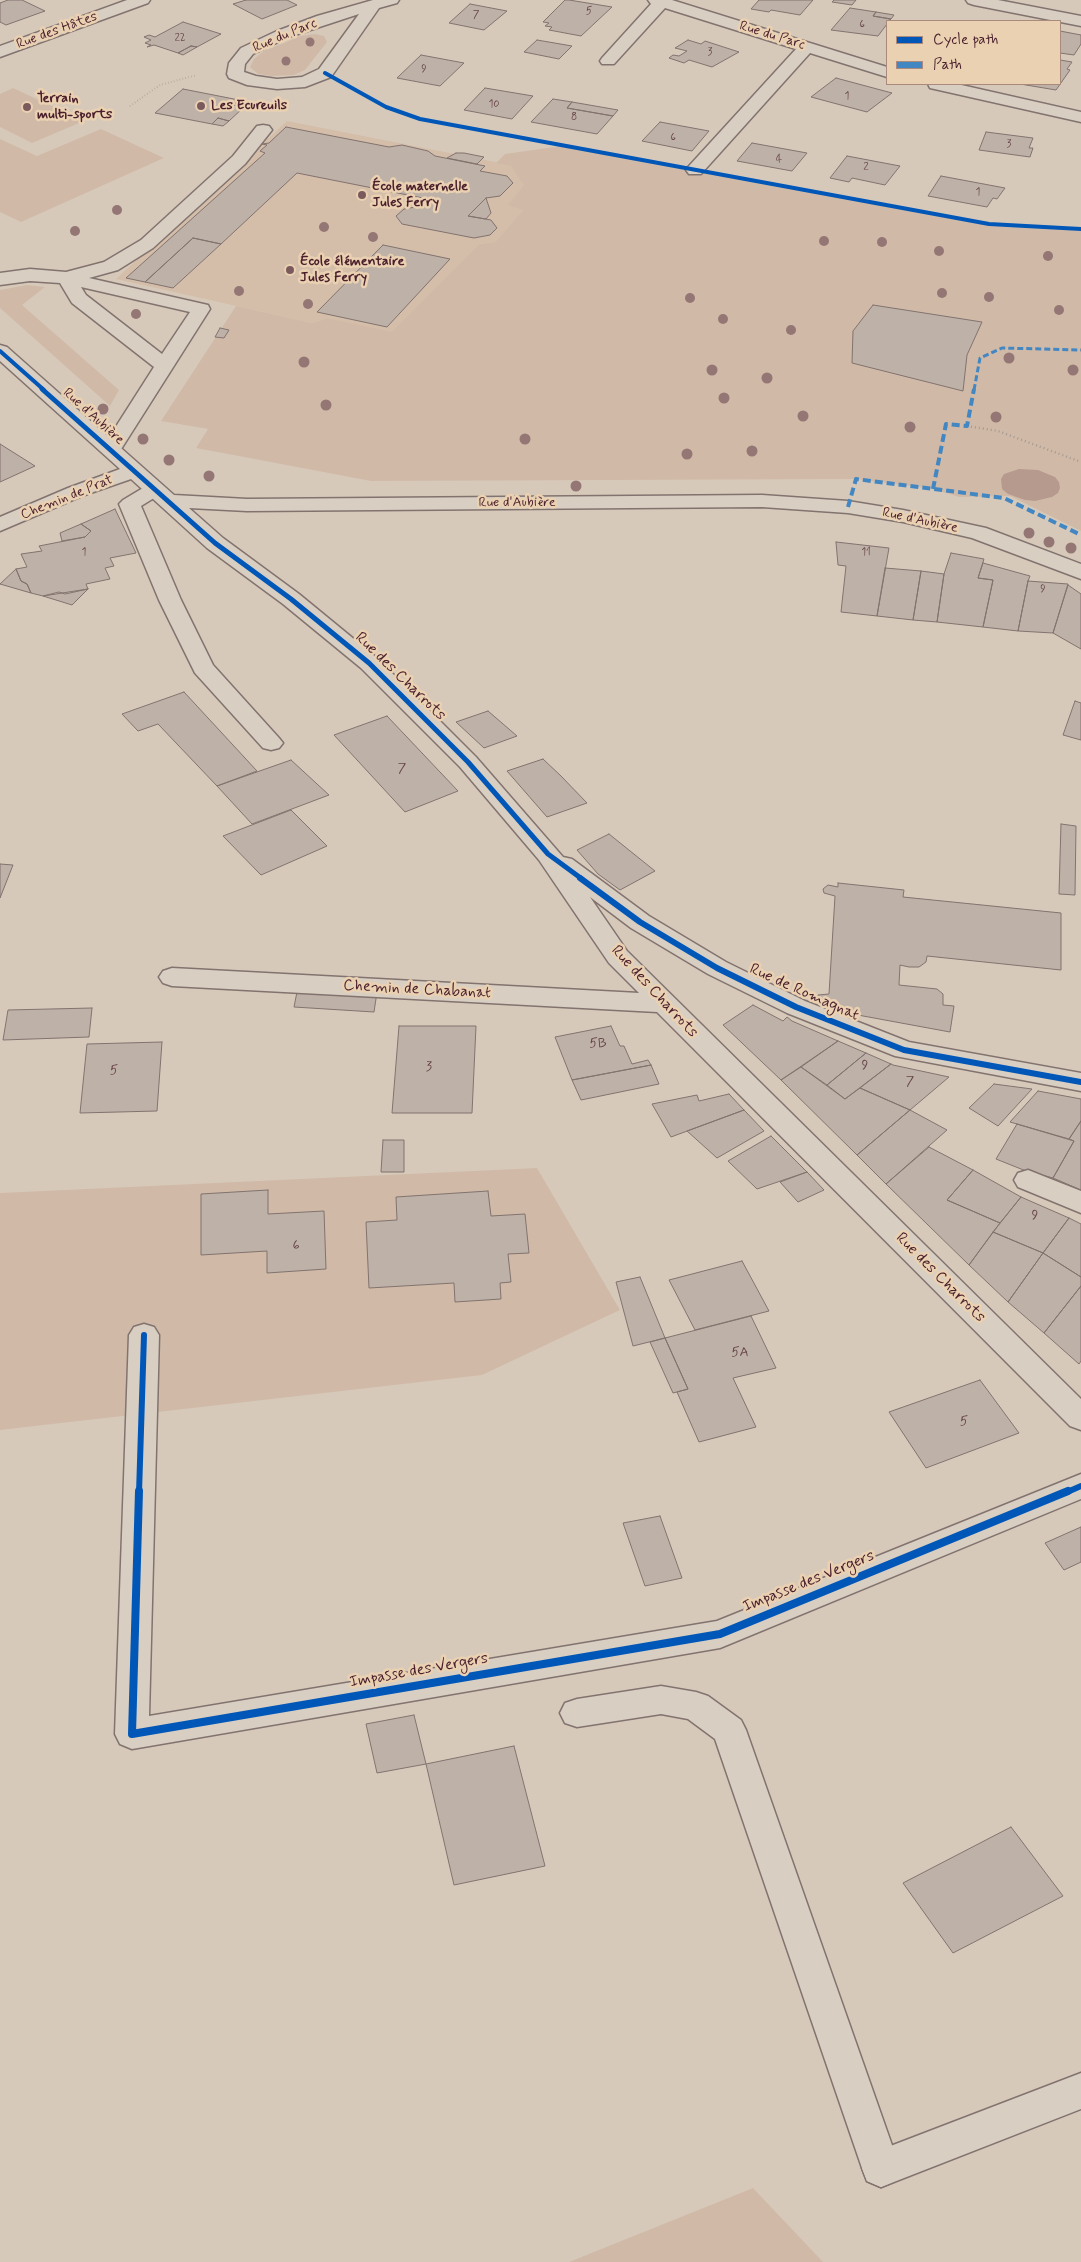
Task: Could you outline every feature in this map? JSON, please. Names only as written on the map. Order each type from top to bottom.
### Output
[{"type":"street","name":"Rue des Hâtes","points":[[0,52],[142,0]]},
{"type":"street","name":"Rue du Parc","points":[[374,5],[325,73],[305,82],[277,84],[253,81],[235,74],[236,66],[247,51],[283,34],[323,20],[374,5],[391,0]]},
{"type":"street","points":[[974,0],[1081,21]]},
{"type":"street","name":"Rue du Parc","points":[[659,1],[886,72]]},
{"type":"street","points":[[608,61],[659,1]]},
{"type":"street","points":[[695,170],[807,48]]},
{"type":"street","points":[[940,85],[1081,118]]},
{"type":"street","points":[[66,278],[111,266],[147,244],[239,160],[263,130]]},
{"type":"street","points":[[0,279],[30,275],[66,278],[201,309],[111,450]]},
{"type":"street","points":[[66,278],[80,299],[165,366]]},
{"type":"street","name":"Rue d'Aubière","points":[[0,351],[162,495],[256,505],[762,501],[839,506],[903,516],[978,533],[1052,559],[1081,572]]},
{"type":"street","name":"Chemin de Prat","points":[[0,525],[75,492],[135,471]]},
{"type":"street","points":[[162,495],[130,504],[170,600],[203,668],[272,743]]},
{"type":"street","name":"Rue des Charrots","points":[[162,495],[215,543],[291,599],[369,663],[468,762],[548,854],[618,957],[1081,1418]]},
{"type":"street","name":"Rue de Romagnat","points":[[548,854],[640,922],[717,968],[796,1007],[904,1050],[1081,1082]]},
{"type":"street","name":"Chemin de Chabanat","points":[[172,977],[662,1002]]},
{"type":"street","points":[[1028,1180],[1081,1203]]},
{"type":"street","name":"Impasse des Vergers","points":[[144,1335],[132,1734],[720,1634],[1081,1486]]},
{"type":"street","points":[[577,1713],[661,1700],[696,1706],[729,1730],[881,2168],[1081,2091]]},
{"type":"path","points":[[130,106],[160,85],[236,66]]},
{"type":"path","points":[[967,426],[998,431],[1081,462]]},
{"type":"shaded area","points":[[315,34],[324,36],[327,42],[305,70],[294,75],[272,76],[258,74],[250,67],[254,59],[264,51],[301,36]]},
{"type":"shaded area","name":"Terrain multi-sports","points":[[13,88],[84,121],[32,143],[0,127],[0,94]]},
{"type":"shaded area","points":[[287,121],[511,165],[525,185],[509,205],[524,209],[495,242],[479,244],[392,333],[328,318],[312,323],[116,279]]},
{"type":"shaded area","points":[[101,129],[164,158],[21,222],[0,212],[0,139],[37,156]]},
{"type":"shaded area","points":[[561,146],[989,224],[1081,229],[1081,531],[1010,496],[959,497],[933,489],[856,479],[371,481],[196,448],[208,429],[161,421],[236,306],[312,323],[328,318],[392,332],[479,244],[495,242],[523,210],[508,205],[524,185],[511,166],[496,163],[505,154]]},
{"type":"shaded area","points":[[27,285],[45,287],[22,305],[119,390],[110,406],[0,308],[0,290]]},
{"type":"shaded area","points":[[1019,469],[1038,470],[1055,477],[1059,482],[1060,488],[1058,493],[1052,497],[1035,501],[1025,500],[1008,494],[1002,489],[1001,479],[1004,474]]},
{"type":"shaded area","points":[[537,1168],[620,1310],[482,1375],[0,1430],[0,1193]]},
{"type":"shaded area","points":[[753,2188],[823,2262],[569,2262]]},
{"type":"building","points":[[8,0],[22,0],[45,11],[6,25],[0,22],[0,3]]},
{"type":"building","points":[[246,0],[287,0],[297,5],[262,19],[233,4]]},
{"type":"building","points":[[565,0],[612,7],[581,36],[549,30],[552,27],[545,26],[549,23],[543,22]]},
{"type":"building","points":[[759,0],[813,0],[800,15],[751,9]]},
{"type":"building","points":[[834,0],[856,0],[852,5],[832,2]]},
{"type":"building","points":[[470,4],[507,11],[484,30],[449,23]]},
{"type":"building","points":[[850,8],[876,12],[873,16],[891,19],[886,20],[886,25],[878,36],[831,30]]},
{"type":"building","points":[[876,12],[894,15],[891,19],[873,16]]},
{"type":"building","points":[[183,22],[221,34],[197,47],[191,46],[178,53],[154,45],[147,47],[151,45],[145,43],[151,40],[144,37],[149,35],[155,37]]},
{"type":"building","points":[[1061,31],[1081,35],[1081,44],[1074,55],[1061,53]]},
{"type":"building","points":[[537,40],[572,46],[559,59],[524,52]]},
{"type":"building","points":[[688,40],[701,44],[705,41],[739,52],[712,67],[689,60],[684,63],[669,58],[673,55],[679,56],[687,51],[675,48]]},
{"type":"building","points":[[191,46],[197,47],[183,55],[178,53]]},
{"type":"building","points":[[421,55],[464,63],[440,86],[397,78]]},
{"type":"building","points":[[1061,60],[1072,62],[1067,69],[1070,70],[1061,83]]},
{"type":"building","points":[[836,78],[892,93],[867,112],[811,97]]},
{"type":"building","points":[[1026,85],[1060,85],[1056,90]]},
{"type":"building","points":[[485,88],[533,96],[512,119],[464,110]]},
{"type":"building","name":"Les Ecureuils","points":[[183,89],[239,100],[233,105],[244,107],[229,121],[218,118],[212,124],[155,113]]},
{"type":"building","points":[[553,99],[572,102],[567,108],[613,116],[597,134],[531,122]]},
{"type":"building","points":[[239,100],[250,102],[244,107],[233,105]]},
{"type":"building","points":[[572,102],[618,110],[613,116],[567,108]]},
{"type":"building","points":[[218,118],[229,121],[223,126],[212,124]]},
{"type":"building","points":[[660,122],[709,131],[692,151],[642,141]]},
{"type":"building","points":[[286,127],[389,147],[402,145],[428,151],[435,156],[485,166],[480,171],[507,176],[513,183],[500,196],[486,198],[468,216],[491,220],[497,228],[490,235],[474,238],[402,224],[396,216],[404,209],[421,206],[428,199],[297,173],[221,244],[193,238],[145,282],[126,278],[265,153],[260,151],[267,145],[262,144],[269,143]]},
{"type":"building","points":[[986,132],[1033,138],[1029,148],[1033,148],[1030,157],[979,150]]},
{"type":"building","points":[[752,143],[807,153],[792,171],[737,161]]},
{"type":"building","points":[[456,153],[484,157],[477,164],[447,158]]},
{"type":"building","points":[[847,156],[900,166],[885,185],[852,178],[849,182],[830,178]]},
{"type":"building","points":[[941,176],[1005,188],[997,199],[993,198],[987,207],[928,196]]},
{"type":"building","points":[[486,198],[491,213],[486,219],[468,216]]},
{"type":"building","points":[[193,238],[221,244],[173,288],[145,282]]},
{"type":"building","points":[[383,245],[450,259],[387,327],[317,312]]},
{"type":"building","points":[[873,305],[982,322],[967,355],[963,391],[852,363],[853,331]]},
{"type":"building","points":[[220,328],[229,330],[224,338],[215,337]]},
{"type":"building","points":[[0,444],[35,466],[0,482]]},
{"type":"building","points":[[115,509],[136,553],[110,558],[114,566],[105,568],[110,579],[86,584],[88,589],[43,596],[31,593],[27,584],[21,581],[16,569],[27,567],[21,554],[42,551],[39,546],[85,537],[91,531],[81,524]]},
{"type":"building","points":[[81,524],[91,531],[85,537],[62,541],[60,533]]},
{"type":"building","points":[[836,542],[889,548],[877,616],[841,612],[846,566],[838,565]]},
{"type":"building","points":[[951,553],[984,559],[978,578],[993,580],[983,627],[937,622],[944,574]]},
{"type":"building","points":[[983,563],[1030,576],[1018,631],[983,627],[993,580],[978,578]]},
{"type":"building","points":[[885,568],[921,571],[913,620],[877,616]]},
{"type":"building","points":[[16,569],[21,581],[27,584],[31,593],[0,584]]},
{"type":"building","points":[[921,571],[944,574],[937,622],[913,620]]},
{"type":"building","points":[[1028,581],[1068,584],[1053,633],[1018,631]]},
{"type":"building","points":[[1068,585],[1081,594],[1081,649],[1053,633]]},
{"type":"building","points":[[88,589],[72,605],[43,596],[59,592],[65,594]]},
{"type":"building","points":[[184,692],[257,771],[217,786],[158,724],[138,731],[122,714]]},
{"type":"building","points":[[1075,701],[1081,703],[1081,740],[1063,735]]},
{"type":"building","points":[[488,711],[517,736],[484,748],[456,722]]},
{"type":"building","points":[[387,716],[458,791],[405,812],[334,735]]},
{"type":"building","points":[[543,759],[587,803],[547,817],[507,771]]},
{"type":"building","points":[[291,760],[329,795],[252,824],[217,786]]},
{"type":"building","points":[[291,810],[327,846],[261,875],[223,836]]},
{"type":"building","points":[[1061,824],[1076,826],[1075,895],[1059,894]]},
{"type":"building","points":[[609,834],[655,871],[620,890],[598,874],[577,850]]},
{"type":"building","points":[[0,864],[13,865],[0,898]]},
{"type":"building","points":[[838,883],[904,890],[903,897],[1061,913],[1061,970],[927,956],[926,962],[919,967],[900,965],[899,985],[937,989],[943,994],[943,1005],[954,1006],[950,1032],[836,1011],[820,1004],[816,999],[818,995],[829,994],[835,896],[824,893],[823,889],[828,885],[838,887]]},
{"type":"building","points":[[298,987],[377,992],[374,1012],[294,1007]]},
{"type":"building","points":[[753,1005],[783,1021],[787,1017],[838,1041],[781,1080],[723,1025]]},
{"type":"building","points":[[92,1008],[89,1037],[3,1040],[8,1010]]},
{"type":"building","points":[[399,1026],[476,1026],[472,1113],[392,1113]]},
{"type":"building","points":[[611,1026],[620,1046],[624,1046],[632,1064],[648,1060],[651,1065],[572,1080],[555,1037]]},
{"type":"building","points":[[838,1041],[866,1053],[827,1085],[801,1067]]},
{"type":"building","points":[[162,1042],[157,1111],[80,1113],[87,1044]]},
{"type":"building","points":[[866,1053],[891,1064],[845,1099],[827,1085]]},
{"type":"building","points":[[891,1064],[949,1077],[910,1110],[860,1088]]},
{"type":"building","points":[[651,1065],[659,1084],[581,1100],[572,1080]]},
{"type":"building","points":[[801,1067],[845,1099],[860,1088],[910,1110],[857,1155],[781,1080]]},
{"type":"building","points":[[994,1084],[1032,1089],[998,1126],[969,1108]]},
{"type":"building","points":[[1038,1091],[1081,1099],[1081,1121],[1069,1139],[1010,1122]]},
{"type":"building","points":[[729,1094],[744,1110],[671,1137],[652,1104],[697,1095],[699,1101]]},
{"type":"building","points":[[744,1110],[764,1131],[717,1158],[687,1131]]},
{"type":"building","points":[[910,1110],[947,1130],[886,1184],[857,1155]]},
{"type":"building","points":[[1081,1121],[1081,1190],[1053,1178],[1074,1141],[1069,1139]]},
{"type":"building","points":[[1017,1124],[1074,1141],[1053,1178],[1026,1171],[996,1159]]},
{"type":"building","points":[[771,1136],[807,1172],[757,1189],[728,1161]]},
{"type":"building","points":[[383,1140],[404,1140],[404,1172],[381,1172]]},
{"type":"building","points":[[929,1147],[973,1170],[947,1200],[1000,1223],[969,1265],[886,1184]]},
{"type":"building","points":[[973,1170],[1021,1197],[1000,1223],[947,1200]]},
{"type":"building","points":[[807,1172],[824,1190],[798,1202],[780,1182]]},
{"type":"building","points":[[268,1190],[268,1214],[324,1211],[326,1269],[267,1273],[267,1251],[201,1255],[201,1194]]},
{"type":"building","points":[[488,1191],[491,1216],[525,1214],[529,1253],[508,1254],[511,1282],[500,1283],[501,1299],[455,1302],[454,1283],[369,1288],[366,1222],[397,1220],[396,1197]]},
{"type":"building","points":[[1021,1197],[1069,1218],[1043,1253],[993,1232]]},
{"type":"building","points":[[1069,1218],[1081,1224],[1081,1277],[1043,1253]]},
{"type":"building","points":[[993,1232],[1043,1253],[1008,1302],[969,1265]]},
{"type":"building","points":[[1043,1253],[1081,1277],[1081,1286],[1044,1333],[1008,1302]]},
{"type":"building","points":[[742,1261],[769,1311],[695,1330],[669,1280]]},
{"type":"building","points":[[640,1277],[665,1338],[633,1346],[616,1282]]},
{"type":"building","points":[[1081,1286],[1081,1361],[1079,1364],[1044,1333]]},
{"type":"building","points":[[751,1316],[776,1368],[733,1378],[756,1427],[699,1442],[677,1392],[688,1389],[665,1338]]},
{"type":"building","points":[[665,1338],[688,1389],[673,1393],[650,1342]]},
{"type":"building","points":[[980,1380],[1019,1433],[926,1468],[889,1412]]},
{"type":"building","points":[[660,1516],[682,1578],[645,1586],[623,1523]]},
{"type":"building","points":[[1081,1527],[1081,1562],[1064,1570],[1045,1543]]},
{"type":"building","points":[[414,1715],[426,1764],[377,1773],[366,1724]]},
{"type":"building","points":[[514,1746],[545,1866],[454,1885],[426,1764]]},
{"type":"building","points":[[1011,1827],[1063,1896],[953,1953],[903,1883]]},
{"type":"marked path","points":[[933,489],[946,424],[967,426],[980,358],[1002,348],[1081,350]]},
{"type":"marked path","points":[[848,507],[856,479],[1004,498],[1081,535]]},
{"type":"cycle path","points":[[325,73],[386,107],[420,119],[989,224],[1081,229]]},
{"type":"cycle path","points":[[0,351],[215,543],[291,599],[369,663],[468,762],[548,854],[640,922],[717,968],[796,1007],[904,1050],[1081,1082]]},
{"type":"cycle path","points":[[144,1335],[132,1734],[720,1634],[1081,1486]]},
{"type":"place","name":"Les Ecureuils","points":[[201,106]]},
{"type":"place","name":"Terrain multi-sports","points":[[27,107]]},
{"type":"place","name":"École maternelle Jules Ferry","points":[[362,195]]},
{"type":"place","name":"École élémentaire Jules Ferry","points":[[290,270]]}]
